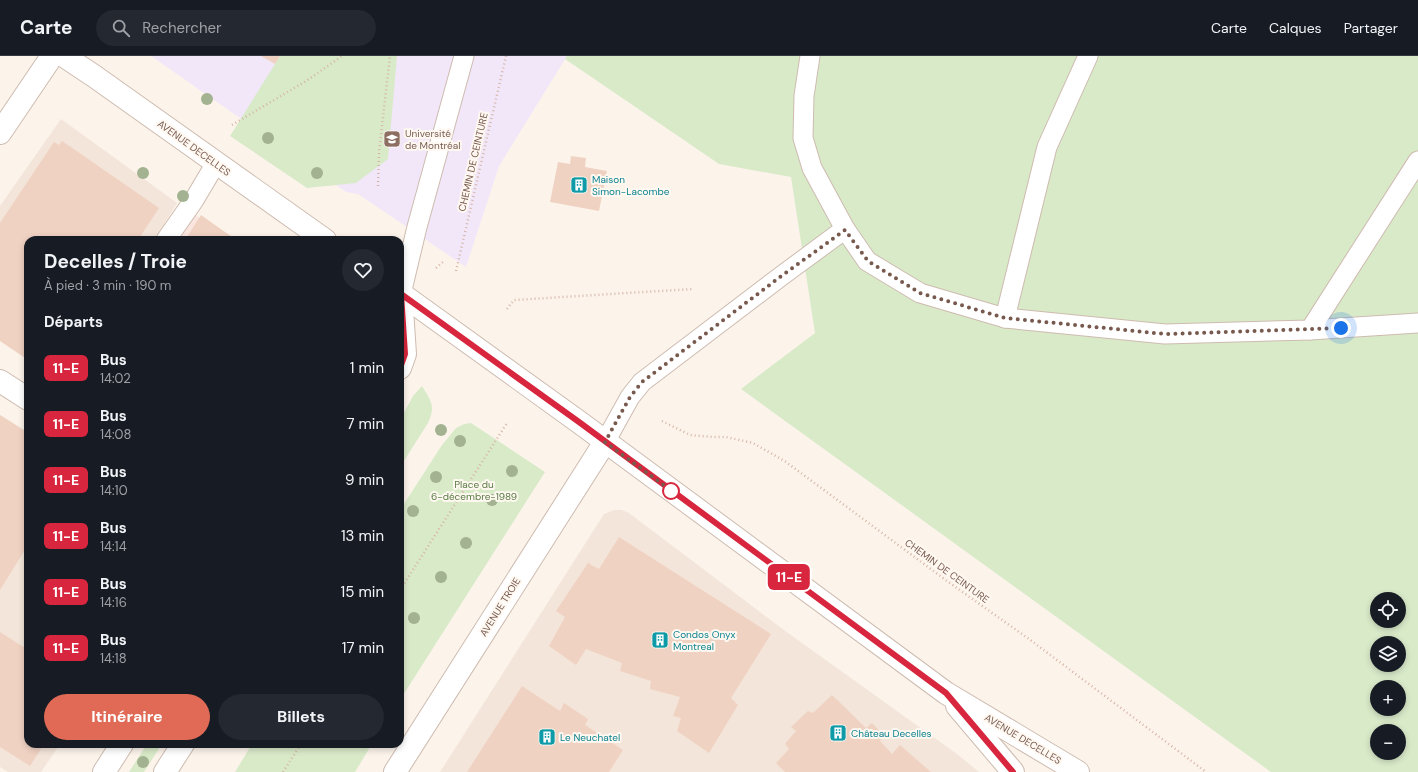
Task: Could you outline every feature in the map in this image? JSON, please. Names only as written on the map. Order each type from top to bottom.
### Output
[{"type":"street","points":[[0,133],[52,56]]},
{"type":"street","name":"AVENUE DECELLES","points":[[64,56],[319,236]]},
{"type":"street","name":"AVENUE DECELLES","points":[[404,297],[605,442],[946,693],[1078,772]]},
{"type":"street","points":[[404,342],[404,357]]},
{"type":"street","points":[[0,381],[24,396]]},
{"type":"street","name":"AVENUE TROIE","points":[[395,772],[605,442]]},
{"type":"street","name":"AVENUE DECELLES","points":[[946,693],[1012,772]]},
{"type":"street","points":[[104,772],[119,748]]},
{"type":"street","points":[[165,772],[180,748]]},
{"type":"lane","points":[[404,278],[464,56]]},
{"type":"lane","points":[[810,56],[804,96],[803,138],[812,168],[845,230],[868,261],[920,293],[1005,318],[1165,334],[1310,330],[1418,324]]},
{"type":"lane","points":[[1005,318],[1047,147],[1088,56]]},
{"type":"lane","points":[[1310,330],[1418,161]]},
{"type":"lane","points":[[169,236],[194,200],[216,163]]},
{"type":"lane","points":[[605,442],[630,397],[642,382],[780,277],[845,230]]},
{"type":"path","points":[[232,125],[342,56]]},
{"type":"path","points":[[378,186],[379,152],[390,56]]},
{"type":"path","name":"CHEMIN DE CEINTURE","points":[[456,271],[506,56]]},
{"type":"path","points":[[507,309],[514,300],[693,290]]},
{"type":"path","name":"CHEMIN DE CEINTURE","points":[[662,421],[690,434],[732,438],[753,443],[775,455],[1028,639],[1206,772]]},
{"type":"path","points":[[404,584],[507,423]]},
{"type":"path","points":[[284,772],[299,748]]},
{"type":"shaded area","name":"Université de Montréal","points":[[151,56],[567,56],[499,166],[466,267],[358,194],[346,192]]},
{"type":"shaded area","points":[[61,119],[177,203],[156,236],[24,236],[24,254],[0,339],[0,206]]},
{"type":"shaded area","points":[[195,215],[228,236],[182,236]]},
{"type":"shaded area","points":[[0,415],[24,430],[24,748],[57,748],[41,772],[8,772],[0,767]]},
{"type":"shaded area","points":[[614,510],[622,510],[629,513],[788,633],[957,754],[979,772],[440,772],[604,514]]},
{"type":"green space","points":[[280,56],[397,56],[388,159],[356,183],[307,188],[230,136]]},
{"type":"green space","points":[[567,56],[1418,56],[1418,772],[1271,772],[741,389],[815,333],[791,177],[719,164],[565,59]]},
{"type":"green space","points":[[422,386],[428,396],[432,412],[428,423],[404,461],[404,413],[413,396]]},
{"type":"green space","name":"Place du 6-décembre-1989","points":[[471,423],[545,472],[404,694],[404,504],[442,445],[456,428],[464,424]]},
{"type":"green space","points":[[144,748],[159,748],[144,772],[129,772]]},
{"type":"green space","points":[[250,748],[370,748],[355,772],[235,772]]},
{"type":"building","points":[[261,56],[280,56],[275,64]]},
{"type":"building","points":[[62,141],[159,208],[141,236],[24,236],[24,357],[0,341],[0,223],[54,142],[59,145]]},
{"type":"building","name":"Maison Simon-Lacombe","points":[[571,156],[586,158],[585,167],[607,171],[599,211],[550,202],[558,162],[570,164]]},
{"type":"building","points":[[201,215],[231,236],[188,236]]},
{"type":"building","points":[[0,415],[24,430],[24,551],[0,590]]},
{"type":"building","name":"Condos Onyx Montreal","points":[[619,537],[771,634],[731,698],[738,705],[709,753],[677,731],[681,718],[673,716],[680,697],[650,689],[651,681],[620,671],[622,663],[586,649],[576,665],[549,646],[565,617],[556,611],[588,563],[599,569]]},
{"type":"building","points":[[0,632],[24,647],[24,748],[41,748],[30,766],[0,747]]},
{"type":"building","name":"Le Neuchatel","points":[[522,686],[560,711],[564,703],[588,719],[585,725],[623,750],[609,772],[467,772]]},
{"type":"building","name":"Château Decelles","points":[[832,695],[866,728],[872,723],[884,736],[880,741],[892,754],[900,745],[931,772],[785,772],[776,763],[789,749],[785,744],[796,731],[791,727],[808,711],[813,713]]},
{"type":"bus line","name":"11-E","points":[[404,296],[579,422],[946,693],[1013,772]]},
{"type":"bus line","name":"11-E","points":[[404,339],[404,357]]},
{"type":"place","name":"Université de Montréal","points":[[392,139]]},
{"type":"place","name":"Maison Simon-Lacombe","points":[[579,185]]},
{"type":"place","name":"Condos Onyx Montreal","points":[[660,640]]},
{"type":"place","name":"Château Decelles","points":[[838,733]]},
{"type":"place","name":"Le Neuchatel","points":[[547,737]]},
{"type":"route","points":[[671,491],[673,492],[605,442],[630,397],[642,382],[780,277],[845,230],[868,261],[920,293],[1005,318],[1165,334],[1341,328]]}]
